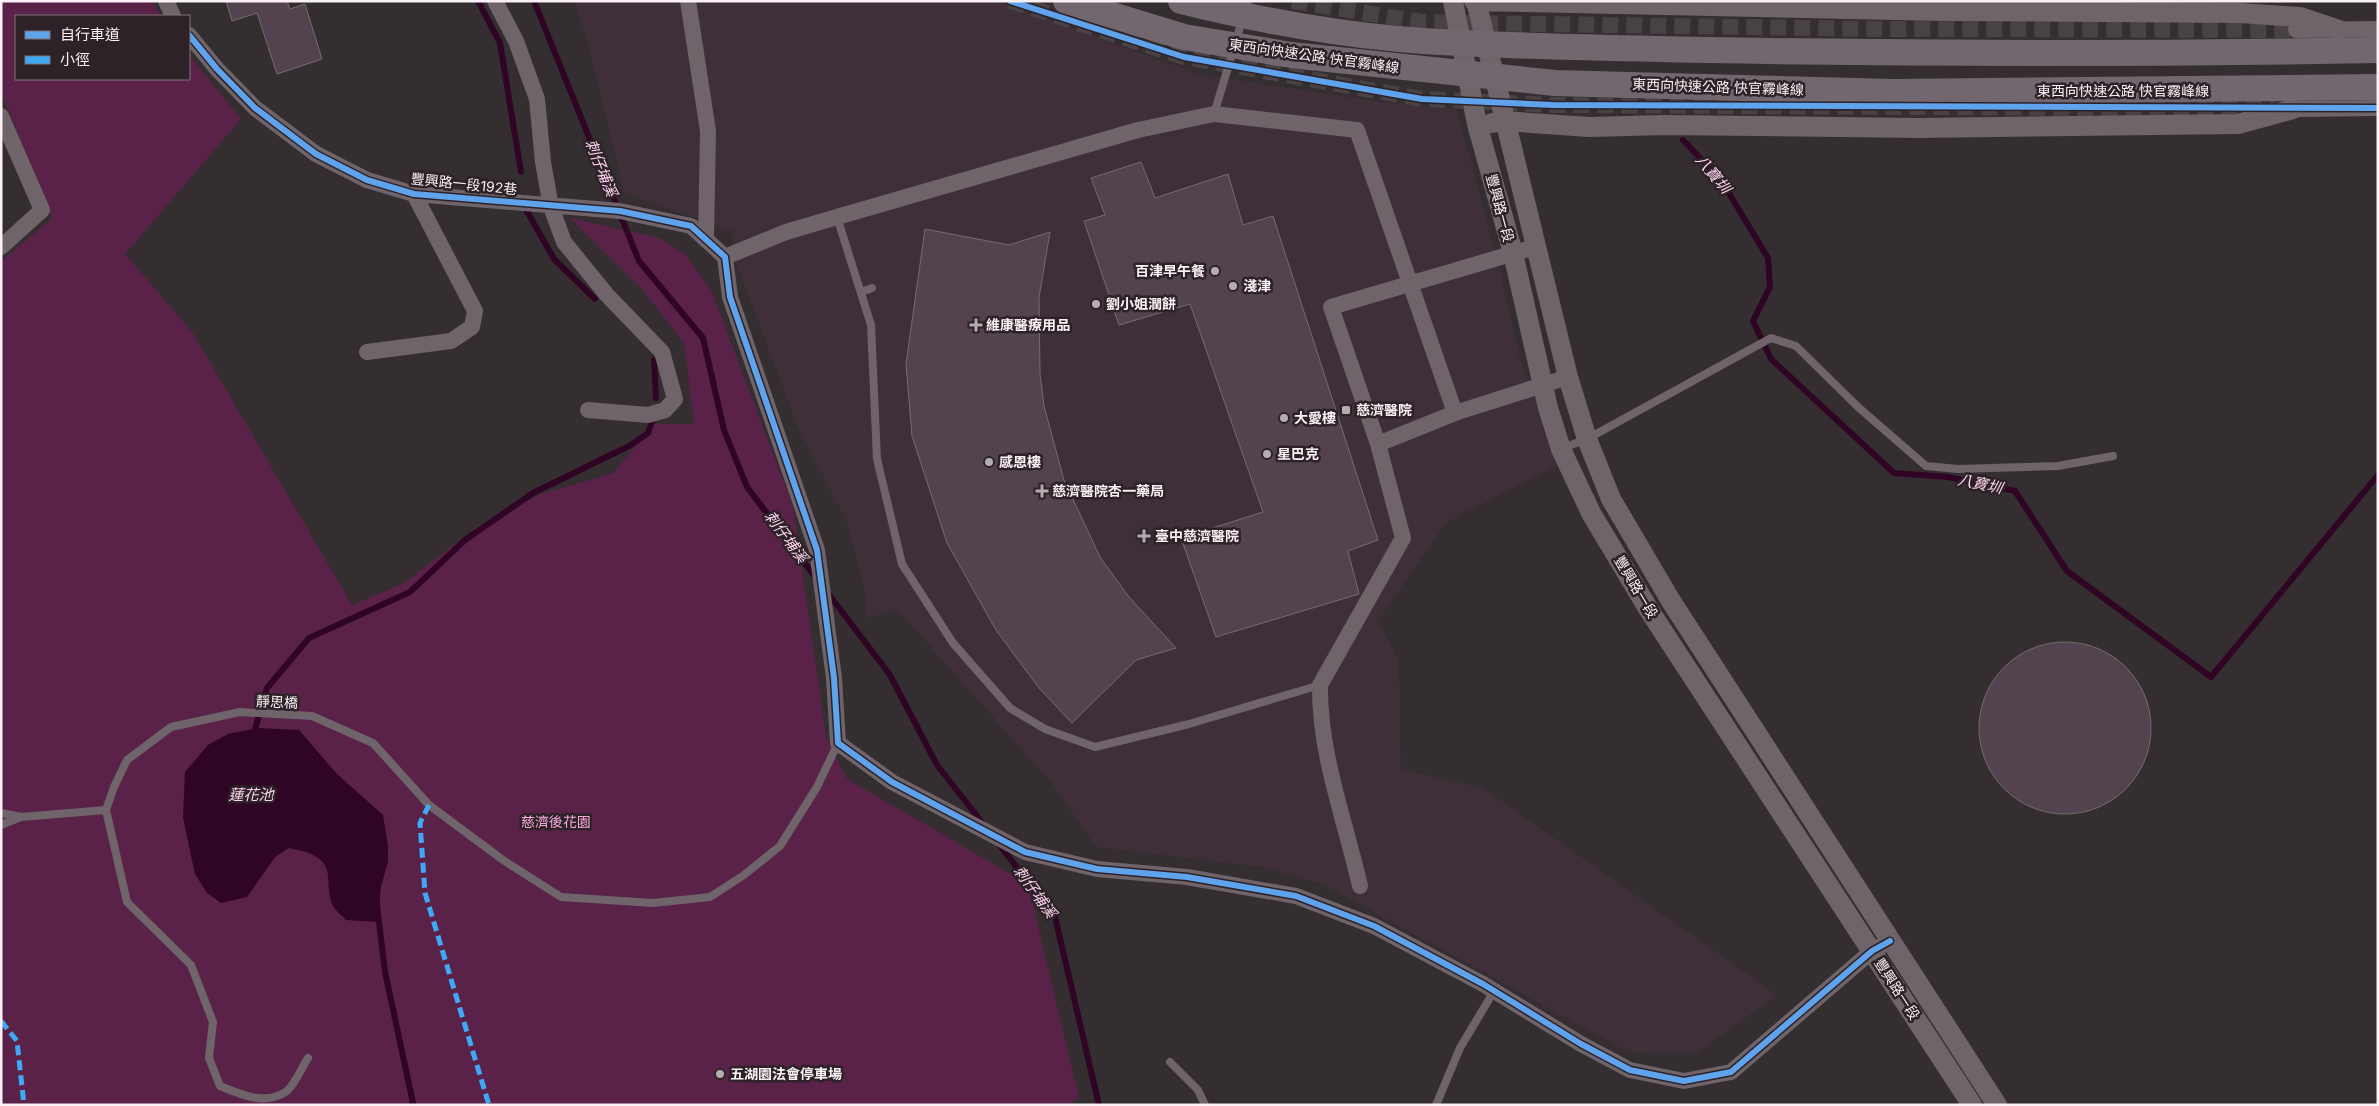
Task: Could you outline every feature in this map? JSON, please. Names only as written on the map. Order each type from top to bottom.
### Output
[{"type":"highway","name":"東西向快速公路 快官霧峰線","points":[[1066,1],[1184,37],[1281,54],[1555,83],[1893,92],[2378,87]]},
{"type":"highway","name":"東西向快速公路 快官霧峰線","points":[[1180,1],[1294,24],[1422,41],[1903,54],[2148,54],[2378,50]]},
{"type":"street","points":[[166,1],[173,15]]},
{"type":"street","points":[[495,1],[516,41],[537,99],[543,162],[552,207],[564,242],[607,295],[662,352],[675,398],[665,410],[648,415],[588,410]]},
{"type":"street","points":[[688,1],[708,131],[706,240]]},
{"type":"street","name":"豐興路一段","points":[[1453,1],[1477,124],[1513,253],[1544,383],[1548,408],[1561,449],[1591,513],[1649,610],[1972,1105]]},
{"type":"street","points":[[1475,1],[1931,11],[2239,13],[2300,17],[2339,30]]},
{"type":"street","name":"豐興路一段","points":[[1475,1],[1568,377],[1587,439],[1611,499],[1671,601],[1997,1105]]},
{"type":"street","points":[[2296,30],[2378,29]]},
{"type":"street","name":"豐興路一段192巷","points":[[190,36],[255,108],[316,154],[367,180],[414,194],[512,201],[552,207],[620,211],[691,226],[725,257]]},
{"type":"street","points":[[1477,124],[1504,121],[1589,127],[1664,125],[1919,128],[2238,124],[2293,110],[2378,108]]},
{"type":"street","points":[[1455,413],[1357,130],[1214,114],[1138,130],[837,216],[786,232],[725,257],[730,297],[817,550],[834,678],[838,743],[892,782],[1025,852],[1097,869],[1187,877],[1296,896],[1374,926],[1494,991],[1581,1044],[1630,1070],[1684,1081],[1731,1072],[1872,951],[1890,941]]},
{"type":"street","points":[[1,116],[42,210],[1,247]]},
{"type":"street","points":[[367,352],[451,341],[472,328],[475,311],[414,194]]},
{"type":"street","points":[[1360,886],[1324,740],[1320,711],[1320,685],[1403,538],[1378,444],[1330,307],[1535,247]]},
{"type":"street","points":[[1378,444],[1455,413],[1544,383],[1568,377]]},
{"type":"lane","points":[[1214,114],[1248,1]]},
{"type":"lane","points":[[837,216],[871,325],[877,459],[902,564],[953,644],[1010,708],[1045,729],[1095,747],[1189,724],[1320,685]]},
{"type":"lane","points":[[861,292],[872,288]]},
{"type":"lane","points":[[1561,449],[1587,439],[1771,338],[1796,346],[1858,407],[1926,466],[1958,469],[2058,466],[2113,456]]},
{"type":"lane","name":"靜思橋","points":[[106,810],[114,786],[127,760],[171,728],[240,712],[312,716],[373,743],[429,805],[504,860],[562,897],[653,903],[710,897],[744,875],[780,846],[817,787],[838,743]]},
{"type":"lane","points":[[1,813],[21,817],[106,810],[127,902],[191,965],[213,1022],[209,1058],[220,1086],[245,1096],[266,1100],[288,1090],[308,1058]]},
{"type":"lane","points":[[1,825],[21,817]]},
{"type":"lane","points":[[1436,1105],[1460,1048],[1494,991]]},
{"type":"lane","points":[[1170,1062],[1198,1090],[1205,1105]]},
{"type":"shaded area","name":"臺中慈濟醫院","points":[[574,1],[999,1],[1198,74],[1380,102],[1457,109],[1502,279],[1520,359],[1557,465],[1446,523],[1378,621],[1399,661],[1401,769],[1483,788],[1777,995],[1697,1053],[1628,1052],[1323,884],[1262,867],[1096,847],[1054,786],[898,610],[866,618],[867,598],[846,520],[797,425],[733,254],[732,231],[624,193],[589,46]]},
{"type":"green space","name":"慈濟後花園","points":[[1,1],[151,1],[161,15],[15,15],[15,80],[190,80],[190,56],[241,119],[125,254],[193,333],[352,605],[404,583],[476,528],[539,495],[613,473],[655,424],[694,424],[684,343],[642,289],[570,218],[659,238],[684,253],[711,290],[793,507],[826,737],[847,779],[1028,884],[1079,1098],[1067,1105],[1,1105],[1,261],[52,219],[1,91]]},
{"type":"water","name":"蓮花池","points":[[258,728],[299,730],[337,774],[383,815],[388,846],[388,862],[381,886],[378,922],[346,920],[331,902],[328,875],[323,863],[319,858],[301,851],[289,848],[275,857],[247,897],[221,903],[207,893],[195,874],[183,818],[185,772],[208,745],[228,734]]},
{"type":"building","points":[[226,1],[287,1],[290,9],[305,4],[322,59],[277,74],[257,13],[232,21]]},
{"type":"building","name":"大愛樓","points":[[1141,162],[1155,198],[1228,174],[1243,225],[1273,216],[1378,540],[1348,551],[1359,594],[1216,637],[1181,538],[1263,512],[1190,304],[1119,325],[1084,221],[1105,215],[1091,178]]},
{"type":"building","name":"感恩樓","points":[[925,229],[1009,245],[1050,232],[1039,297],[1040,374],[1044,406],[1064,480],[1100,557],[1129,597],[1176,648],[1136,660],[1072,723],[1039,688],[996,630],[947,543],[912,436],[906,364]]},
{"type":"building","points":[[2065,642],[2082,644],[2098,649],[2113,657],[2131,674],[2147,703],[2151,728],[2149,745],[2144,761],[2136,776],[2119,794],[2090,810],[2065,814],[2048,812],[2032,807],[2017,799],[1999,782],[1983,753],[1979,728],[1981,711],[1986,695],[1994,680],[2011,662],[2040,646]]},
{"type":"waterway","points":[[478,1],[500,43],[521,172]]},
{"type":"waterway","name":"刺仔埔溪","points":[[534,1],[639,261],[703,338],[724,430],[747,487],[816,578]]},
{"type":"waterway","name":"八寶圳","points":[[1683,140],[1721,180],[1768,258],[1770,287],[1753,321],[1771,359],[1894,473],[1948,477],[2015,491],[2067,571],[2211,677],[2378,475]]},
{"type":"waterway","points":[[524,206],[554,259],[595,299]]},
{"type":"waterway","points":[[654,360],[656,398]]},
{"type":"waterway","points":[[253,736],[267,688],[309,638],[410,592],[465,540],[533,493],[631,445],[648,433],[654,416]]},
{"type":"waterway","name":"刺仔埔溪","points":[[827,592],[890,675],[937,765],[984,825]]},
{"type":"waterway","name":"刺仔埔溪","points":[[998,843],[1055,917],[1099,1105]]},
{"type":"waterway","points":[[377,905],[385,972],[413,1103],[411,1105]]},
{"type":"tunnel","points":[[1010,1],[1184,57],[1422,99],[1553,105],[2275,109]]},
{"type":"tunnel","points":[[1292,1],[1422,22],[1883,29],[2296,30]]},
{"type":"marked path","points":[[429,805],[420,823],[425,893],[489,1105]]},
{"type":"marked path","points":[[1,1021],[17,1041],[24,1105]]},
{"type":"cycle path","points":[[1010,1],[1184,57],[1422,99],[1553,105],[2378,108]]},
{"type":"cycle path","points":[[190,36],[217,69],[255,108],[316,154],[367,180],[414,194],[620,211],[691,226],[725,257],[730,297],[817,550],[834,678],[838,743],[892,782],[1025,852],[1097,869],[1187,877],[1296,896],[1374,926],[1483,984],[1581,1044],[1630,1070],[1684,1081],[1731,1072],[1872,951],[1890,941]]},
{"type":"place","name":"百津早午餐","points":[[1215,271]]},
{"type":"place","name":"淺津","points":[[1233,286]]},
{"type":"place","name":"劉小姐潤餅","points":[[1096,304]]},
{"type":"place","name":"維康醫療用品","points":[[976,325]]},
{"type":"place","name":"慈濟醫院","points":[[1346,410]]},
{"type":"place","name":"大愛樓","points":[[1284,418]]},
{"type":"place","name":"星巴克","points":[[1267,454]]},
{"type":"place","name":"感恩樓","points":[[989,462]]},
{"type":"place","name":"慈濟醫院杏一藥局","points":[[1042,491]]},
{"type":"place","name":"臺中慈濟醫院","points":[[1144,536]]},
{"type":"place","name":"五湖園法會停車場","points":[[720,1074]]}]
